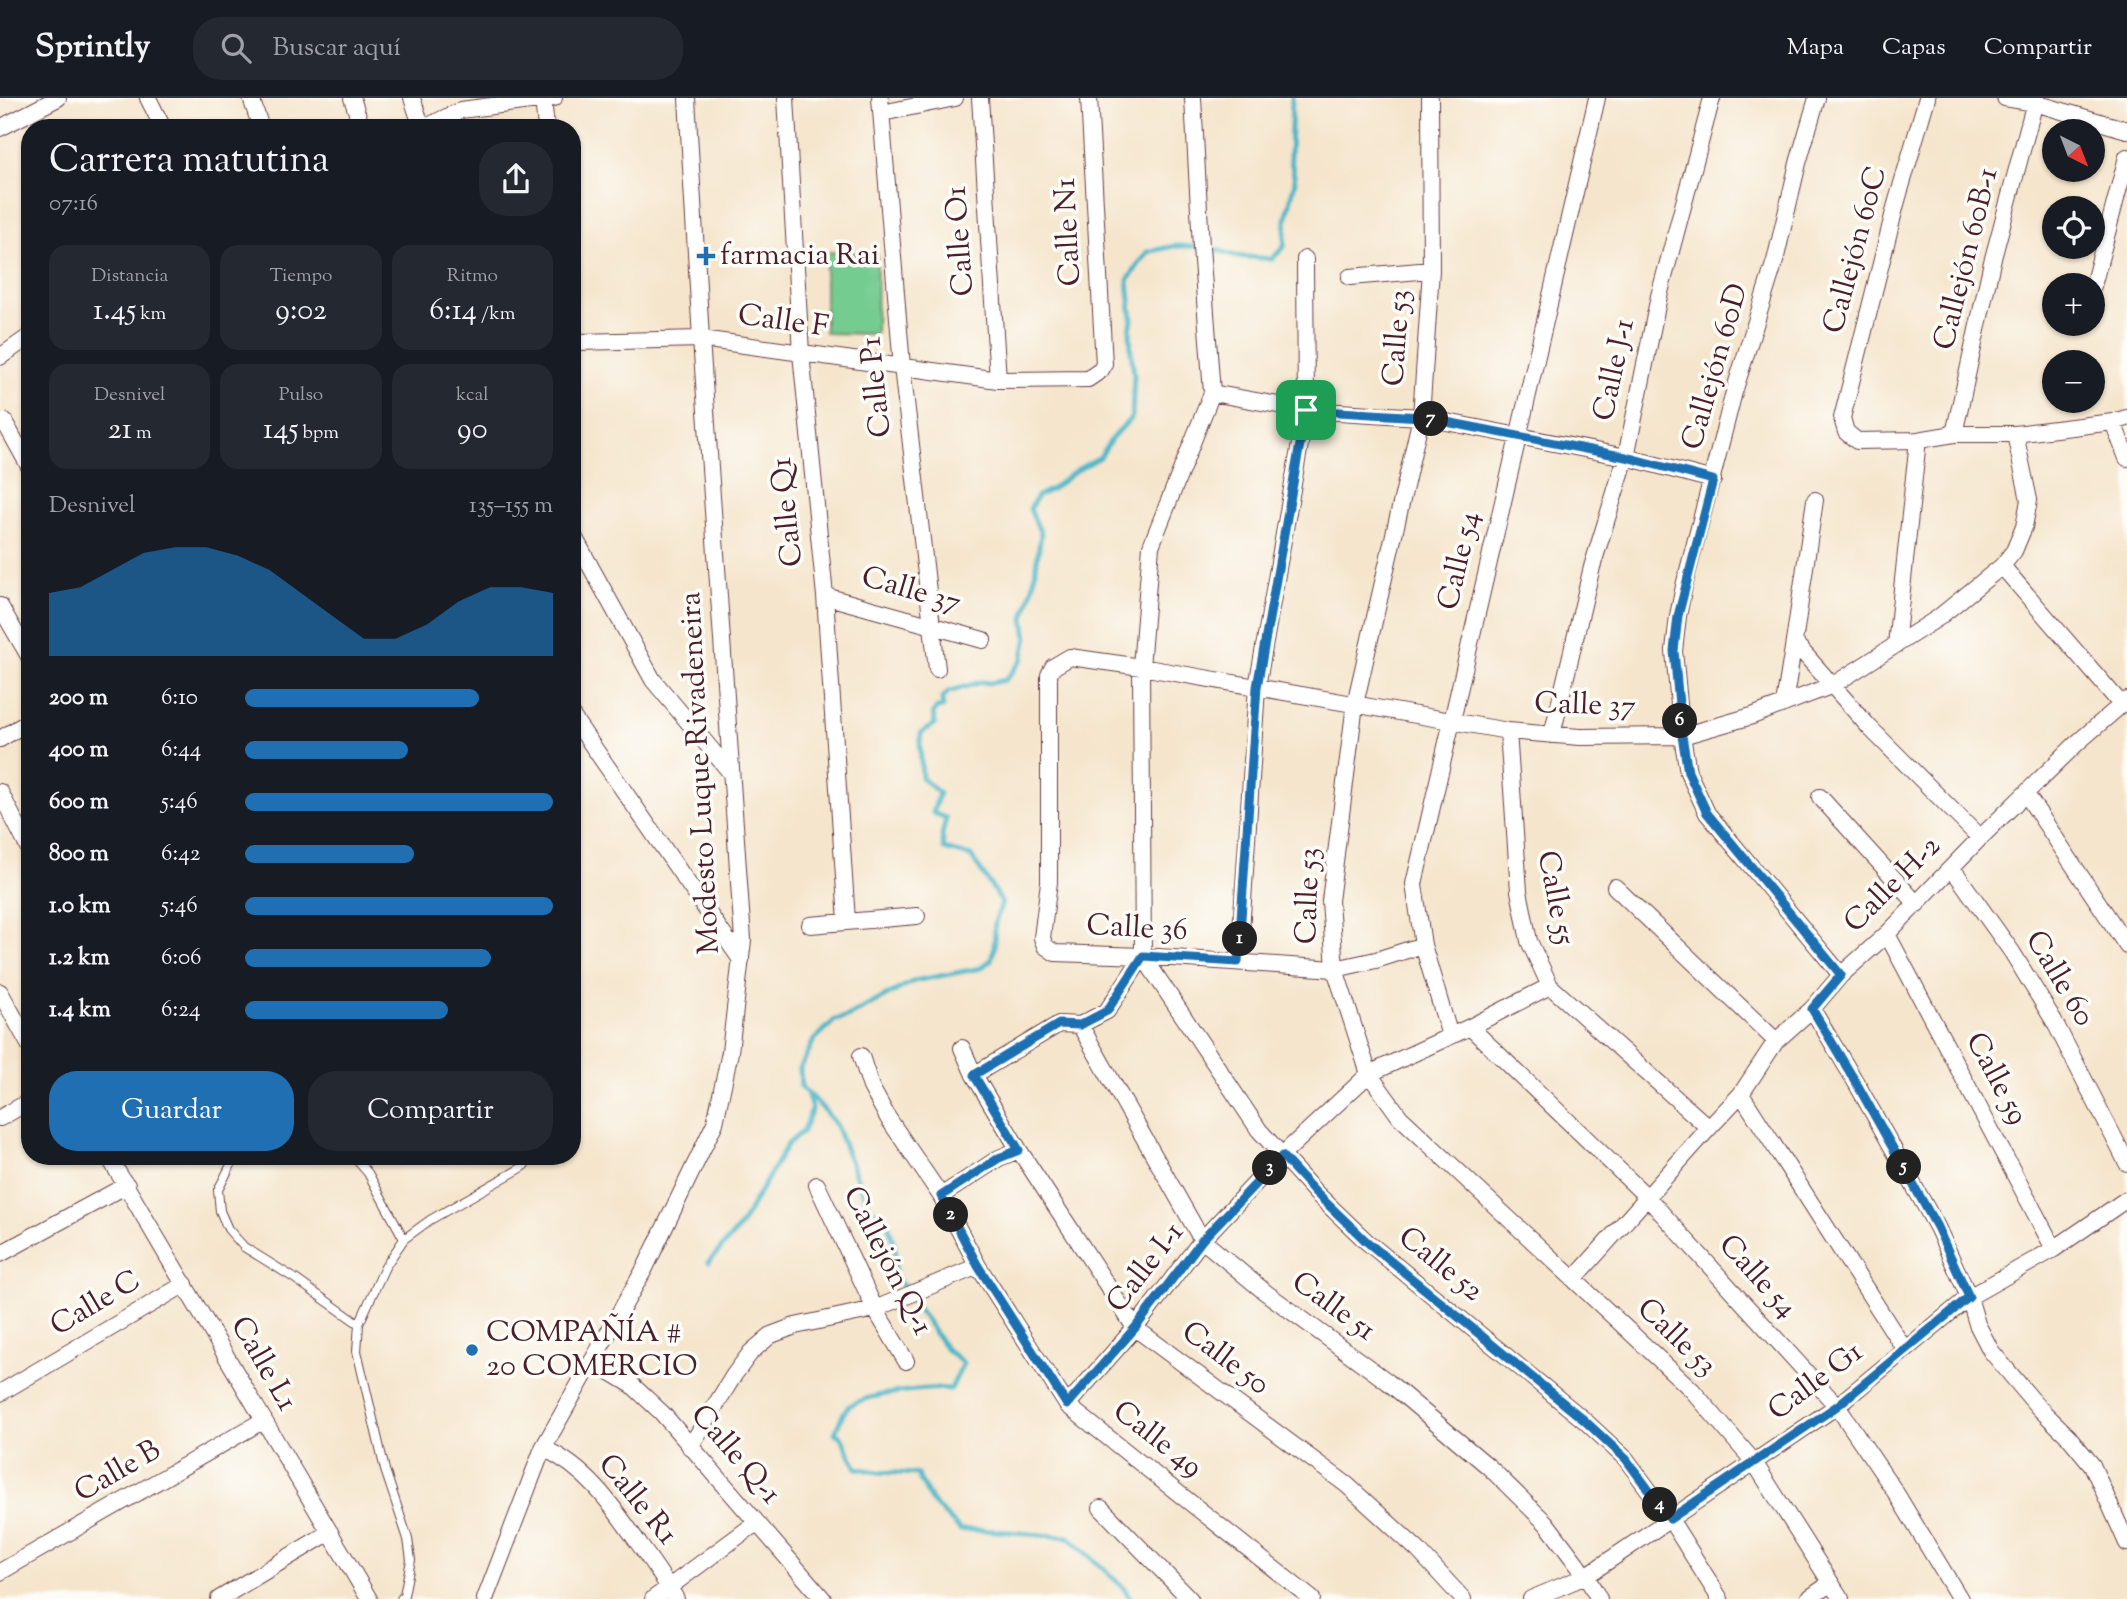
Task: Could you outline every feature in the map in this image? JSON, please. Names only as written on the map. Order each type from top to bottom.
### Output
[{"type":"street","points":[[0,128],[30,104],[58,98]]},
{"type":"street","points":[[148,98],[158,119]]},
{"type":"street","points":[[251,98],[258,119]]},
{"type":"street","points":[[352,98],[359,119]]},
{"type":"street","points":[[412,98],[426,119]]},
{"type":"street","name":"Modesto Luque Rivadeneira","points":[[485,1599],[543,1448],[645,1268],[715,1123],[730,1052],[743,940],[687,98]]},
{"type":"street","name":"Calle Q1","points":[[786,98],[801,353],[825,596],[847,922]]},
{"type":"street","points":[[881,106],[955,98]]},
{"type":"street","name":"Calle O1","points":[[980,98],[998,380]]},
{"type":"street","name":"Calle N1","points":[[1089,98],[1104,364]]},
{"type":"street","points":[[974,1075],[1059,1024],[1080,1025],[1107,1011],[1143,956],[1141,667],[1151,546],[1212,393],[1193,98]]},
{"type":"street","name":"Calle 53","points":[[1430,98],[1431,270],[1421,417],[1355,704],[1330,901],[1335,969],[1369,1074],[1400,1117],[1692,1390],[1754,1462],[1841,1599]]},
{"type":"street","name":"Calle 54","points":[[1450,1036],[1423,945],[1413,884],[1597,98]]},
{"type":"street","name":"Calle J-1","points":[[1552,735],[1592,567],[1626,457],[1659,296],[1712,98]]},
{"type":"street","name":"Callejón 60D","points":[[1817,98],[1798,163],[1775,261],[1734,392],[1678,616],[1674,651],[1688,772],[1707,813],[1841,975]]},
{"type":"street","name":"Callejón 60C","points":[[1917,440],[1857,441],[1846,432],[1842,418],[1896,204],[1927,98]]},
{"type":"street","points":[[2004,98],[2035,101],[2127,130]]},
{"type":"street","points":[[440,119],[460,104],[546,99],[546,119]]},
{"type":"street","name":"Callejón 60B-1","points":[[1954,434],[1992,262],[2035,101]]},
{"type":"street","name":"Calle P1","points":[[881,106],[902,367],[937,669]]},
{"type":"street","points":[[2096,273],[2127,157]]},
{"type":"street","points":[[1238,962],[1257,687],[1306,410],[1305,259]]},
{"type":"street","points":[[1350,277],[1431,270]]},
{"type":"street","name":"Calle F","points":[[581,340],[701,339],[998,380],[1088,379],[1101,370],[1104,364]]},
{"type":"street","points":[[0,357],[21,342]]},
{"type":"street","points":[[1212,393],[1306,410],[1421,417],[1626,457],[1713,480]]},
{"type":"street","points":[[1896,645],[1917,440],[1954,434],[2015,434],[2120,420],[2127,458]]},
{"type":"street","points":[[5,421],[21,451]]},
{"type":"street","name":"Calle 37","points":[[1055,953],[1045,946],[1042,939],[1049,881],[1049,676],[1053,667],[1070,657],[1508,731],[1580,737],[1682,736],[1752,716],[1833,685],[1938,618],[2002,566],[2014,551],[2024,527],[2029,500],[2015,434]]},
{"type":"street","points":[[1784,704],[1815,500]]},
{"type":"street","points":[[581,549],[653,680],[731,773]]},
{"type":"street","points":[[2002,566],[2124,702]]},
{"type":"street","name":"Calle 37","points":[[825,596],[983,640]]},
{"type":"street","points":[[0,606],[21,642]]},
{"type":"street","points":[[1794,642],[1870,727],[1980,838]]},
{"type":"street","name":"Calle H-2","points":[[1574,1279],[1741,1094],[1776,1041],[1812,1009],[1841,975],[1888,934],[1980,838],[2077,743],[2124,702]]},
{"type":"street","points":[[0,739],[21,726]]},
{"type":"street","points":[[581,729],[741,960]]},
{"type":"street","name":"Calle 55","points":[[1508,731],[1519,891],[1529,941],[1550,986],[1709,1128]]},
{"type":"street","points":[[0,792],[21,833]]},
{"type":"street","points":[[2026,794],[2127,946]]},
{"type":"street","points":[[1820,797],[1917,904]]},
{"type":"street","name":"Calle 60","points":[[1952,868],[2012,952],[2054,1021],[2127,1163]]},
{"type":"street","points":[[1615,887],[1776,1041]]},
{"type":"street","points":[[810,925],[918,916]]},
{"type":"street","name":"Calle 59","points":[[1888,934],[2054,1249]]},
{"type":"street","name":"Calle 36","points":[[1055,953],[1335,969],[1376,960],[1423,945]]},
{"type":"street","name":"Calle 52","points":[[1143,956],[1259,1130],[1282,1156],[1366,1241],[1584,1420],[1626,1459],[1670,1519],[1720,1599]]},
{"type":"street","name":"Calle I-1","points":[[1067,1405],[1135,1328],[1202,1240],[1282,1156],[1369,1074],[1550,986]]},
{"type":"street","points":[[0,992],[21,1030]]},
{"type":"street","points":[[1812,1009],[1937,1227],[1991,1351],[2092,1465],[2127,1543]]},
{"type":"street","name":"Calle 51","points":[[1080,1025],[1202,1240],[1265,1292],[1388,1382],[1489,1467],[1546,1523],[1586,1576],[1599,1599]]},
{"type":"street","name":"Calle 54","points":[[1470,1027],[1647,1197],[1837,1406],[1894,1490],[1960,1599]]},
{"type":"street","name":"Calle 50","points":[[961,1048],[1019,1150],[1135,1328],[1347,1485],[1418,1550],[1463,1599]]},
{"type":"street","name":"Calle 49","points":[[861,1056],[871,1087],[888,1118],[941,1196],[978,1266],[1067,1405],[1312,1599]]},
{"type":"street","points":[[1741,1094],[1905,1350]]},
{"type":"street","points":[[0,1118],[21,1106]]},
{"type":"street","points":[[941,1196],[999,1158],[1019,1150]]},
{"type":"street","name":"Calle L1","points":[[114,1165],[369,1599]]},
{"type":"street","points":[[0,1254],[127,1185]]},
{"type":"street","name":"Callejón Q-1","points":[[817,1185],[875,1309],[906,1361]]},
{"type":"street","name":"Calle G1","points":[[1531,1599],[1586,1576],[1837,1406],[1969,1297],[2054,1249],[2127,1199]]},
{"type":"street","points":[[690,1447],[734,1375],[751,1352],[771,1335],[795,1326],[875,1309],[978,1266]]},
{"type":"street","name":"Calle C","points":[[0,1393],[185,1284]]},
{"type":"street","name":"Calle Q-1","points":[[592,1362],[632,1385],[662,1413],[823,1599]]},
{"type":"street","name":"Calle B","points":[[0,1572],[264,1420]]},
{"type":"street","name":"Calle R1","points":[[543,1448],[583,1473],[612,1504],[672,1593]]},
{"type":"street","points":[[1101,1508],[1190,1599]]},
{"type":"street","points":[[653,1599],[672,1593],[756,1523]]},
{"type":"street","points":[[219,1599],[330,1532]]},
{"type":"street","points":[[1808,1599],[1830,1583]]},
{"type":"lane","points":[[231,1165],[218,1190],[220,1211],[228,1229],[244,1247],[359,1324]]},
{"type":"lane","points":[[362,1165],[404,1239]]},
{"type":"lane","points":[[401,1599],[407,1587],[411,1560],[408,1539],[385,1471],[357,1351],[359,1324],[384,1267],[404,1239],[430,1220],[524,1165]]},
{"type":"green space","points":[[825,252],[877,254],[876,334],[825,333]]},
{"type":"waterway","points":[[1131,1599],[1123,1587],[1069,1537],[960,1530],[932,1502],[917,1474],[857,1468],[841,1437],[835,1433],[845,1411],[854,1403],[896,1392],[951,1389],[963,1363],[946,1349],[895,1275],[895,1249],[888,1223],[868,1206],[835,1123],[801,1087],[800,1069],[814,1040],[835,1020],[847,1017],[914,981],[981,968],[991,960],[995,922],[1002,903],[971,856],[944,849],[942,835],[946,818],[933,813],[939,793],[922,778],[921,733],[935,724],[933,713],[937,708],[943,707],[942,699],[948,692],[981,682],[1005,680],[1022,660],[1027,638],[1024,618],[1033,586],[1041,534],[1030,509],[1037,496],[1100,457],[1112,438],[1132,417],[1134,374],[1128,280],[1147,252],[1174,246],[1209,247],[1236,256],[1272,259],[1284,247],[1286,220],[1295,181],[1290,155],[1292,98]]},
{"type":"waterway","points":[[709,1262],[739,1228],[787,1145],[803,1131],[812,1109],[807,1093]]},
{"type":"place","name":"farmacia Rai","points":[[706,256]]},
{"type":"place","name":"COMPAÑÍA # 20 COMERCIO","points":[[472,1350]]},
{"type":"route","points":[[1306,410],[1421,417],[1626,457],[1713,480],[1678,616],[1674,651],[1688,772],[1707,813],[1841,975],[1812,1009],[1937,1227],[1969,1297],[1837,1406],[1670,1519],[1626,1459],[1584,1420],[1366,1241],[1282,1156],[1202,1240],[1135,1328],[1067,1405],[978,1266],[941,1196],[999,1158],[1019,1150],[974,1075],[1059,1024],[1080,1025],[1107,1011],[1143,956],[1238,962],[1257,687],[1306,410]]}]
